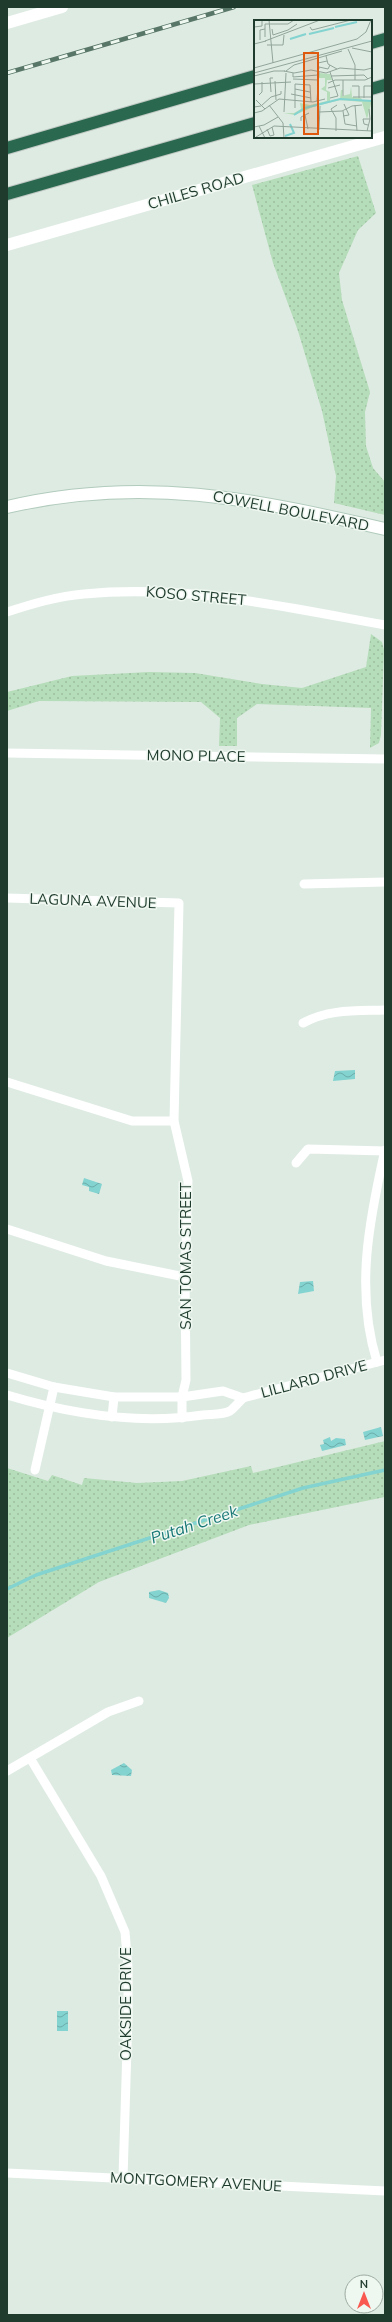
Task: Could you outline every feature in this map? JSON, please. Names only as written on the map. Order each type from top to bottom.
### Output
[{"type":"highway","points":[[372,43],[385,39]]},
{"type":"highway","points":[[7,148],[254,76]]},
{"type":"highway","points":[[372,89],[385,85]]},
{"type":"highway","points":[[7,194],[254,123]]},
{"type":"street","points":[[7,23],[62,7]]},
{"type":"street","name":"CHILES ROAD","points":[[7,245],[385,137]]},
{"type":"street","name":"COWELL BOULEVARD","points":[[7,507],[35,500],[86,493],[137,491],[188,492],[283,506],[385,529]]},
{"type":"street","name":"KOSO STREET","points":[[7,612],[39,602],[82,594],[136,591],[191,593],[385,625]]},
{"type":"street","name":"MONO PLACE","points":[[7,753],[385,759]]},
{"type":"street","points":[[304,884],[385,882]]},
{"type":"street","name":"LAGUNA AVENUE","points":[[7,898],[178,903]]},
{"type":"street","name":"SAN TOMAS STREET","points":[[178,903],[174,1121],[188,1181],[185,1277],[186,1380],[182,1397],[182,1418]]},
{"type":"street","points":[[303,1023],[317,1015],[337,1011],[385,1010]]},
{"type":"street","points":[[7,1082],[132,1121],[174,1121]]},
{"type":"street","points":[[296,1163],[308,1150],[385,1151],[368,1236],[365,1271],[367,1319],[381,1361]]},
{"type":"street","points":[[7,1229],[106,1261],[185,1277]]},
{"type":"street","name":"LILLARD DRIVE","points":[[7,1395],[49,1408],[112,1417],[143,1419],[182,1418],[229,1411],[243,1398],[381,1361]]},
{"type":"street","name":"LILLARD DRIVE","points":[[7,1373],[54,1387],[114,1397],[182,1397],[224,1391],[243,1398]]},
{"type":"street","points":[[35,1470],[54,1387]]},
{"type":"street","points":[[112,1417],[114,1397]]},
{"type":"street","points":[[7,1770],[108,1712],[138,1701]]},
{"type":"street","name":"OAKSIDE DRIVE","points":[[30,1758],[101,1876],[125,1932],[128,1967],[128,2007],[123,2178]]},
{"type":"street","name":"MONTGOMERY AVENUE","points":[[7,2173],[385,2191]]},
{"type":"green space","points":[[358,156],[376,213],[358,230],[339,273],[342,300],[370,392],[365,412],[366,446],[373,468],[385,482],[385,515],[334,503],[336,476],[322,411],[298,331],[273,263],[252,185]]},
{"type":"green space","points":[[371,634],[382,642],[384,650],[381,735],[379,743],[370,748],[371,708],[257,704],[237,718],[237,746],[219,746],[220,718],[201,702],[39,701],[7,711],[7,692],[72,676],[149,672],[195,673],[262,684],[302,688],[366,667]]},
{"type":"green space","points":[[385,1441],[385,1497],[249,1525],[99,1582],[7,1638],[7,1468],[48,1481],[52,1475],[82,1485],[84,1478],[137,1483],[182,1481],[251,1466],[253,1473]]},
{"type":"water","points":[[355,1070],[355,1079],[333,1081],[335,1071]]},
{"type":"water","points":[[84,1178],[102,1184],[99,1194],[89,1191],[89,1187],[82,1185]]},
{"type":"water","points":[[313,1281],[314,1291],[298,1294],[300,1282]]},
{"type":"water","points":[[381,1427],[383,1436],[365,1440],[363,1432]]},
{"type":"water","points":[[330,1437],[331,1441],[336,1438],[345,1439],[346,1445],[322,1451],[320,1445],[324,1444],[323,1440]]},
{"type":"water","points":[[159,1590],[168,1593],[169,1598],[166,1603],[149,1598],[149,1592]]},
{"type":"water","points":[[124,1763],[132,1770],[131,1776],[112,1775],[111,1770]]},
{"type":"water","points":[[57,2011],[68,2011],[68,2031],[57,2031]]},
{"type":"waterway","name":"Putah Creek","points":[[7,1589],[36,1575],[303,1488],[385,1470]]},
{"type":"railway","points":[[7,73],[234,7]]}]
